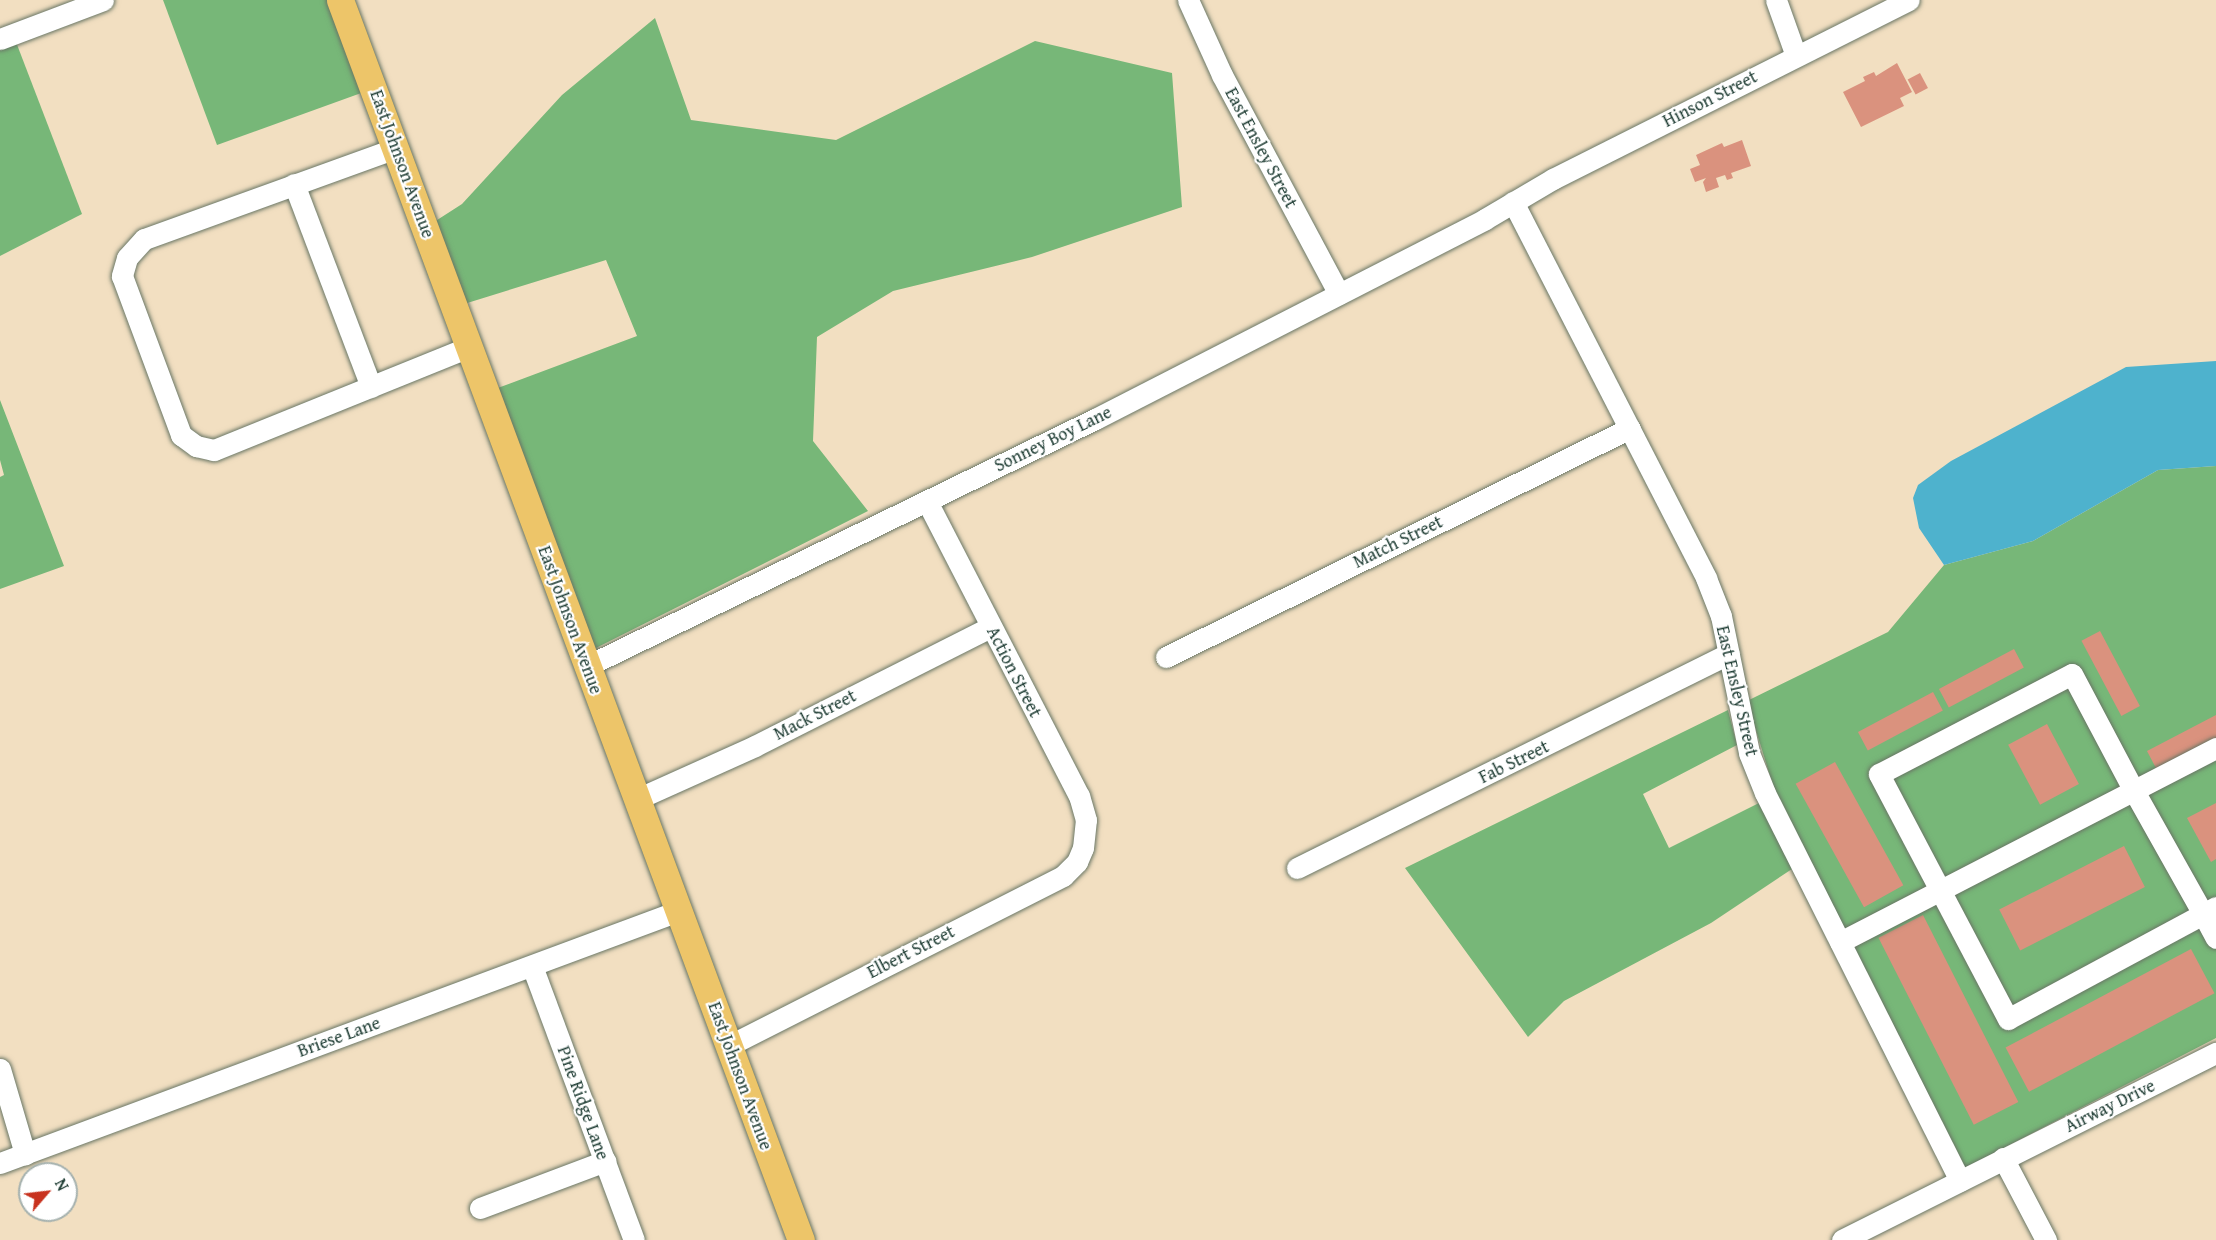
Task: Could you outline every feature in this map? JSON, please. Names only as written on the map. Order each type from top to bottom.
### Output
[{"type":"main road","name":"East Johnson Avenue","points":[[340,0],[801,1240]]},
{"type":"street","points":[[0,39],[103,0]]},
{"type":"street","name":"East Ensley Street","points":[[1188,0],[1222,75],[1339,294]]},
{"type":"street","points":[[1776,0],[1796,56]]},
{"type":"street","name":"Hinson Street","points":[[1513,202],[1910,0]]},
{"type":"street","points":[[396,148],[144,239],[127,258],[122,276],[181,435],[196,446],[214,450],[469,347]]},
{"type":"street","points":[[294,184],[371,387]]},
{"type":"street","name":"East Ensley Street","points":[[1513,202],[1706,578],[1729,654],[1749,753],[1765,793],[1960,1181]]},
{"type":"street","name":"Sonney Boy Lane","points":[[587,666],[927,501],[1339,294],[1513,202]]},
{"type":"street","name":"Match Street","points":[[1166,657],[1630,428]]},
{"type":"street","name":"Action Street","points":[[927,501],[1079,796],[1086,820],[1083,848]]},
{"type":"street","name":"Mack Street","points":[[637,799],[755,746],[991,627]]},
{"type":"street","name":"Fab Street","points":[[1297,868],[1729,654]]},
{"type":"street","points":[[2209,910],[2008,1018],[1879,774],[2072,674],[2134,791],[2209,910],[2216,938]]},
{"type":"street","points":[[1840,942],[2216,748]]},
{"type":"street","name":"Elbert Street","points":[[728,1046],[1063,876],[1077,862],[1083,848]]},
{"type":"street","name":"Briese Lane","points":[[0,1164],[678,911]]},
{"type":"street","name":"Pine Ridge Lane","points":[[532,966],[634,1240]]},
{"type":"street","name":"Airway Drive","points":[[1960,1181],[2216,1053]]},
{"type":"street","points":[[0,1069],[25,1154]]},
{"type":"street","points":[[2003,1158],[2046,1240]]},
{"type":"street","points":[[480,1208],[604,1161]]},
{"type":"street","points":[[1842,1240],[1960,1181]]},
{"type":"green space","points":[[163,0],[329,0],[364,92],[217,145]]},
{"type":"green space","points":[[655,18],[691,120],[836,140],[1035,41],[1172,73],[1182,207],[1032,257],[893,291],[817,337],[813,441],[868,511],[592,650],[495,389],[637,336],[606,260],[464,304],[434,222],[462,204],[562,95]]},
{"type":"green space","points":[[16,42],[82,214],[0,256],[0,48]]},
{"type":"green space","points":[[0,400],[64,566],[0,589],[0,477],[4,475],[0,460]]},
{"type":"green space","points":[[2216,466],[2216,1038],[1965,1168],[1774,789],[1747,701],[1888,632],[1944,565],[2033,541],[2158,470]]},
{"type":"green space","points":[[1728,710],[1737,745],[1643,794],[1669,848],[1759,803],[1792,869],[1711,923],[1564,1001],[1528,1037],[1405,868]]},
{"type":"water","points":[[2216,361],[2216,466],[2158,470],[2033,541],[1944,565],[1919,528],[1913,498],[1918,485],[1951,461],[2126,367]]},
{"type":"building","points":[[1897,63],[1912,92],[1900,98],[1904,106],[1861,127],[1843,92],[1865,81],[1863,77],[1874,72],[1876,76]]},
{"type":"building","points":[[1920,73],[1928,88],[1916,95],[1908,80]]},
{"type":"building","points":[[1742,140],[1751,166],[1731,173],[1733,178],[1727,180],[1725,175],[1716,178],[1719,187],[1706,192],[1703,182],[1706,178],[1695,182],[1690,169],[1700,165],[1696,155],[1722,143],[1724,147]]},
{"type":"building","points":[[2100,631],[2140,706],[2121,716],[2081,641]]},
{"type":"building","points":[[2014,649],[2024,668],[1949,707],[1939,689]]},
{"type":"building","points":[[1933,692],[1943,711],[1868,750],[1858,732]]},
{"type":"building","points":[[2216,715],[2216,739],[2157,770],[2147,751]]},
{"type":"building","points":[[2047,724],[2079,784],[2040,805],[2008,745]]},
{"type":"building","points":[[1835,762],[1903,885],[1864,907],[1796,784]]},
{"type":"building","points":[[2216,803],[2216,859],[2211,862],[2187,818]]},
{"type":"building","points":[[2124,846],[2145,887],[2020,951],[1999,910]]},
{"type":"building","points":[[1923,915],[2018,1102],[1974,1125],[1878,938]]},
{"type":"building","points":[[2191,949],[2214,993],[2029,1092],[2006,1048]]}]
